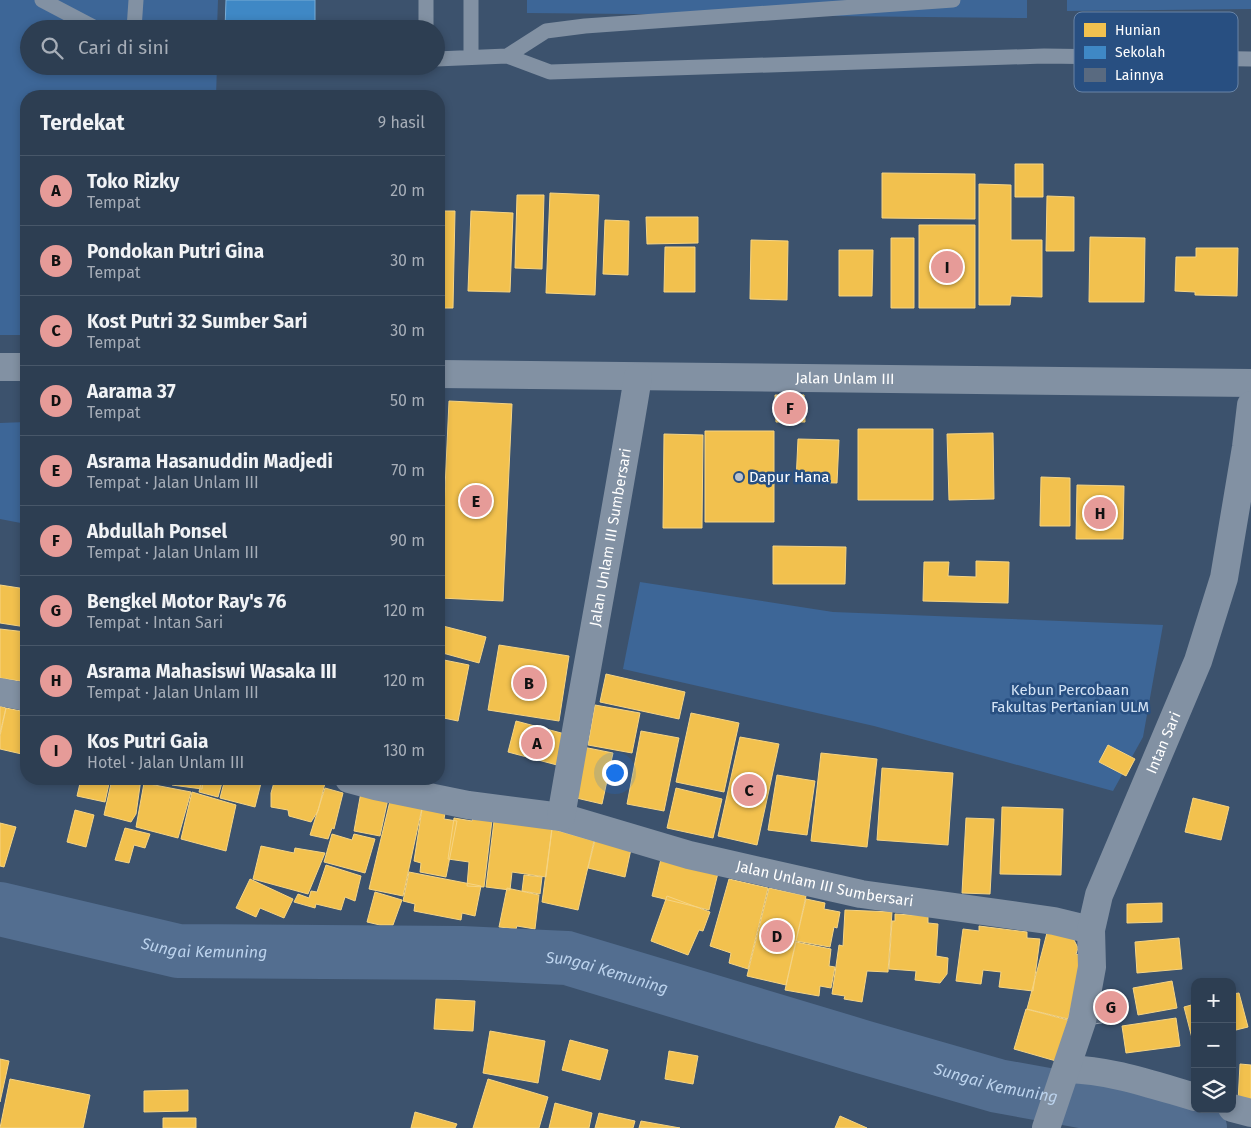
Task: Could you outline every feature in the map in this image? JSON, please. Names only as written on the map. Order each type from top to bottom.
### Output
[{"type":"street","points":[[0,367],[20,368]]},
{"type":"street","name":"Jalan Unlam III","points":[[445,374],[1251,383]]},
{"type":"street","name":"Jalan Unlam III Sumbersari","points":[[561,817],[638,377]]},
{"type":"street","name":"Intan Sari","points":[[1047,1124],[1082,1021],[1092,967],[1091,930],[1099,895],[1198,661],[1224,578],[1246,447],[1251,405]]},
{"type":"street","points":[[0,692],[20,696]]},
{"type":"street","name":"Jalan Unlam III Sumbersari","points":[[371,785],[468,804],[561,817],[689,855],[818,885],[894,900],[1054,921],[1091,930]]},
{"type":"street","points":[[1065,1073],[1082,1069],[1125,1077],[1191,1096]]},
{"type":"street","points":[[1236,1109],[1251,1113]]},
{"type":"lane","points":[[42,0],[80,20]]},
{"type":"lane","points":[[135,20],[136,0]]},
{"type":"lane","points":[[426,0],[426,20]]},
{"type":"lane","points":[[470,57],[471,0]]},
{"type":"lane","points":[[507,56],[546,31],[585,26],[953,0]]},
{"type":"lane","points":[[445,58],[507,56],[550,72],[1074,56]]},
{"type":"lane","points":[[1238,58],[1251,58]]},
{"type":"green space","points":[[0,0],[218,0],[217,20],[20,20],[20,75],[217,75],[216,90],[20,90],[20,335],[0,335]]},
{"type":"green space","points":[[527,0],[1027,0],[1027,18],[527,13]]},
{"type":"green space","points":[[1067,0],[1251,0],[1251,9],[1067,11]]},
{"type":"green space","points":[[20,422],[20,523],[0,519],[0,423]]},
{"type":"green space","name":"Kebun Percobaan Fakultas Pertanian ULM","points":[[640,582],[833,612],[1163,625],[1143,737],[1113,791],[874,726],[623,669]]},
{"type":"building: Hunian","points":[[1015,164],[1043,164],[1043,197],[1015,197]]},
{"type":"building: Hunian","points":[[882,173],[975,174],[975,219],[882,218]]},
{"type":"building: Hunian","points":[[979,184],[1011,185],[1011,240],[1042,240],[1042,297],[1011,296],[1010,305],[979,305]]},
{"type":"building: Hunian","points":[[550,193],[599,195],[595,295],[546,293]]},
{"type":"building: Hunian","points":[[517,195],[544,195],[542,269],[515,268]]},
{"type":"building: Hunian","points":[[1047,196],[1074,197],[1074,251],[1046,251]]},
{"type":"building: Hunian","points":[[445,211],[455,211],[453,308],[445,308]]},
{"type":"building: Hunian","points":[[471,211],[513,213],[510,292],[468,291]]},
{"type":"building: Hunian","points":[[646,217],[698,217],[698,243],[647,244]]},
{"type":"building: Hunian","points":[[605,220],[629,221],[628,275],[603,274]]},
{"type":"building: Hunian","points":[[919,225],[975,225],[975,308],[919,308]]},
{"type":"building: Hunian","points":[[1090,237],[1145,238],[1144,302],[1089,302]]},
{"type":"building: Hunian","points":[[891,238],[914,238],[914,308],[891,308]]},
{"type":"building: Hunian","points":[[751,240],[788,241],[787,300],[750,299]]},
{"type":"building: Hunian","points":[[665,247],[695,247],[695,292],[664,292]]},
{"type":"building: Hunian","points":[[1196,248],[1238,248],[1237,296],[1195,295],[1195,292],[1175,291],[1176,257],[1196,257]]},
{"type":"building: Hunian","points":[[839,250],[873,250],[872,296],[839,296]]},
{"type":"building: Hunian","points":[[775,395],[804,395],[805,422],[776,422]]},
{"type":"building: Hunian","points":[[449,401],[512,404],[503,601],[445,598],[445,489]]},
{"type":"building: Hunian","points":[[858,429],[933,429],[933,500],[858,500]]},
{"type":"building: Hunian","name":"Dapur Hana","points":[[705,431],[774,431],[774,522],[705,522]]},
{"type":"building: Hunian","points":[[993,433],[994,499],[949,500],[947,434]]},
{"type":"building: Hunian","points":[[664,434],[703,435],[702,528],[663,528]]},
{"type":"building: Hunian","points":[[798,439],[839,440],[837,483],[796,482]]},
{"type":"building: Hunian","points":[[1041,477],[1070,478],[1070,526],[1040,526]]},
{"type":"building: Hunian","points":[[1077,485],[1124,486],[1123,539],[1076,539]]},
{"type":"building: Hunian","points":[[773,546],[846,547],[845,584],[773,584]]},
{"type":"building: Hunian","points":[[976,561],[1009,562],[1008,603],[923,601],[924,562],[949,562],[948,576],[976,577]]},
{"type":"building: Hunian","points":[[0,585],[20,588],[20,626],[0,623]]},
{"type":"building: Hunian","points":[[445,627],[486,637],[479,663],[445,654]]},
{"type":"building: Hunian","points":[[0,629],[20,631],[20,681],[0,678]]},
{"type":"building: Hunian","points":[[499,645],[569,656],[559,721],[488,710]]},
{"type":"building: Hunian","points":[[445,660],[469,665],[458,721],[445,718]]},
{"type":"building: Hunian","points":[[606,674],[685,692],[679,719],[600,702]]},
{"type":"building: Hunian","points":[[595,705],[640,713],[632,753],[588,745]]},
{"type":"building: Hunian","points":[[0,706],[6,708],[0,733]]},
{"type":"building: Hunian","points":[[6,708],[20,711],[20,754],[0,749],[0,736]]},
{"type":"building: Hunian","points":[[691,713],[739,723],[724,792],[676,782]]},
{"type":"building: Hunian","points":[[516,721],[565,734],[557,765],[508,752]]},
{"type":"building: Hunian","points":[[641,731],[679,738],[664,811],[627,804]]},
{"type":"building: Hunian","points":[[740,737],[779,744],[757,845],[718,836]]},
{"type":"building: Hunian","points":[[1108,745],[1135,759],[1126,776],[1099,762]]},
{"type":"building: Hunian","points":[[583,747],[613,753],[602,804],[572,797]]},
{"type":"building: Hunian","points":[[821,753],[877,759],[867,847],[811,841]]},
{"type":"building: Hunian","points":[[882,768],[953,773],[948,845],[877,840]]},
{"type":"building: Hunian","points":[[777,775],[815,781],[807,835],[768,830]]},
{"type":"building: Hunian","points":[[80,785],[109,785],[105,802],[77,796]]},
{"type":"building: Hunian","points":[[111,785],[140,785],[136,814],[131,822],[104,815]]},
{"type":"building: Hunian","points":[[144,785],[154,785],[191,792],[178,838],[136,827]]},
{"type":"building: Hunian","points":[[172,785],[202,785],[202,789]]},
{"type":"building: Hunian","points":[[201,785],[221,785],[218,797],[199,792]]},
{"type":"building: Hunian","points":[[223,785],[260,785],[255,807],[220,798]]},
{"type":"building: Hunian","points":[[273,785],[324,785],[318,811],[311,822],[289,816],[288,810],[271,807]]},
{"type":"building: Hunian","points":[[325,788],[343,793],[334,829],[332,828],[328,839],[310,835]]},
{"type":"building: Hunian","points":[[676,788],[722,799],[713,838],[667,828]]},
{"type":"building: Hunian","points":[[192,792],[236,805],[226,851],[181,839]]},
{"type":"building: Hunian","points":[[361,792],[388,799],[380,836],[354,831]]},
{"type":"building: Hunian","points":[[1193,798],[1229,807],[1221,840],[1185,832]]},
{"type":"building: Hunian","points":[[390,801],[422,808],[403,896],[369,889]]},
{"type":"building: Hunian","points":[[1002,807],[1063,809],[1061,875],[1000,874]]},
{"type":"building: Hunian","points":[[422,809],[445,813],[444,819],[457,821],[446,877],[420,872],[421,863],[414,861]]},
{"type":"building: Hunian","points":[[75,810],[94,815],[86,847],[67,842]]},
{"type":"building: Hunian","points":[[454,818],[472,821],[473,818],[492,820],[484,887],[467,886],[469,862],[448,859]]},
{"type":"building: Hunian","points":[[966,818],[994,819],[990,894],[962,893]]},
{"type":"building: Hunian","points":[[494,821],[552,828],[546,877],[512,872],[510,890],[486,887]]},
{"type":"building: Hunian","points":[[0,823],[16,827],[4,867],[0,866]]},
{"type":"building: Hunian","points":[[125,828],[150,834],[145,848],[134,845],[129,863],[115,860]]},
{"type":"building: Hunian","points":[[552,829],[594,841],[578,910],[542,902]]},
{"type":"building: Hunian","points":[[332,834],[352,840],[354,834],[375,839],[365,873],[324,862]]},
{"type":"building: Hunian","points":[[595,840],[631,849],[625,877],[588,868]]},
{"type":"building: Hunian","points":[[261,846],[294,853],[295,848],[325,853],[308,894],[253,879]]},
{"type":"building: Hunian","points":[[661,859],[718,873],[709,910],[652,896]]},
{"type":"building: Hunian","points":[[326,865],[361,876],[355,901],[345,897],[341,910],[316,904],[315,908],[294,902],[298,894],[309,898],[311,891],[317,892]]},
{"type":"building: Hunian","points":[[409,872],[481,886],[475,916],[462,913],[461,920],[414,911],[415,904],[403,901]]},
{"type":"building: Hunian","points":[[524,875],[542,877],[540,894],[522,891]]},
{"type":"building: Hunian","points":[[250,879],[293,899],[284,918],[260,908],[256,917],[236,908]]},
{"type":"building: Hunian","points":[[729,879],[768,888],[748,969],[729,963],[731,953],[710,946]]},
{"type":"building: Hunian","points":[[507,888],[539,895],[535,929],[517,926],[516,929],[499,927]]},
{"type":"building: Hunian","points":[[769,888],[806,896],[786,985],[747,976]]},
{"type":"building: Hunian","points":[[375,892],[402,900],[393,925],[367,922]]},
{"type":"building: Hunian","points":[[667,896],[710,912],[703,931],[699,930],[688,955],[651,941]]},
{"type":"building: Hunian","points":[[806,899],[825,903],[824,909],[840,912],[837,928],[834,927],[830,947],[796,941]]},
{"type":"building: Hunian","points":[[1162,903],[1162,922],[1127,923],[1127,904]]},
{"type":"building: Hunian","points":[[845,910],[892,912],[888,972],[867,971],[862,1002],[844,999],[845,996],[832,994],[839,945],[843,946]]},
{"type":"building: Hunian","points":[[895,914],[928,916],[928,923],[938,924],[936,956],[948,958],[947,974],[940,983],[915,980],[916,971],[889,969],[892,921],[895,921]]},
{"type":"building: Hunian","points":[[979,926],[1027,932],[1027,938],[1040,939],[1033,991],[999,987],[1001,972],[983,970],[981,984],[956,981],[963,929],[979,931]]},
{"type":"building: Hunian","points":[[1048,929],[1072,936],[1078,948],[1076,954],[1079,955],[1081,971],[1068,1019],[1027,1009]]},
{"type":"building: Hunian","points":[[1179,938],[1182,969],[1137,973],[1135,942]]},
{"type":"building: Hunian","points":[[796,942],[831,949],[829,966],[835,967],[831,988],[820,986],[819,996],[785,990]]},
{"type":"building: Hunian","points":[[1172,981],[1177,1008],[1138,1015],[1133,988]]},
{"type":"building: Hunian","points":[[1236,993],[1239,993],[1248,1027],[1236,1030],[1236,1023]]},
{"type":"building: Hunian","points":[[436,999],[475,1001],[473,1031],[434,1029]]},
{"type":"building: Hunian","points":[[1191,1005],[1191,1034],[1184,1007]]},
{"type":"building: Hunian","points":[[1026,1009],[1068,1020],[1056,1061],[1014,1049]]},
{"type":"building: Hunian","points":[[1176,1018],[1180,1046],[1126,1053],[1122,1026]]},
{"type":"building: Hunian","points":[[490,1031],[545,1041],[538,1083],[483,1073]]},
{"type":"building: Hunian","points":[[570,1040],[608,1050],[600,1080],[562,1070]]},
{"type":"building: Hunian","points":[[669,1051],[698,1056],[693,1084],[665,1079]]},
{"type":"building: Hunian","points":[[0,1059],[9,1061],[0,1102]]},
{"type":"building: Hunian","points":[[1240,1064],[1251,1065],[1251,1102],[1238,1102]]},
{"type":"building: Hunian","points":[[10,1079],[90,1095],[83,1128],[0,1128]]},
{"type":"building: Hunian","points":[[488,1079],[548,1097],[539,1128],[473,1128]]},
{"type":"building: Hunian","points":[[188,1090],[188,1111],[144,1112],[144,1091]]},
{"type":"building: Hunian","points":[[555,1103],[592,1113],[589,1128],[549,1128]]},
{"type":"building: Hunian","points":[[415,1112],[457,1124],[455,1128],[411,1128]]},
{"type":"building: Hunian","points":[[599,1113],[635,1121],[633,1128],[595,1128]]},
{"type":"building: Hunian","points":[[840,1116],[867,1128],[835,1128]]},
{"type":"building: Hunian","points":[[163,1118],[196,1118],[196,1128],[163,1128]]},
{"type":"building: Hunian","points":[[641,1121],[680,1128],[639,1128]]},
{"type":"building: Sekolah","points":[[226,0],[315,0],[315,20],[225,20]]},
{"type":"building: Lainnya","points":[[1124,997],[1127,1013],[1108,1017],[1108,1022],[1094,1024],[1097,1002]]},
{"type":"waterway","name":"Sungai Kemuning","points":[[0,909],[178,951],[462,953],[567,958],[998,1086],[1131,1110],[1200,1128]]},
{"type":"place","name":"Kos Putri Gaia","points":[[947,267]]},
{"type":"place","name":"Abdullah Ponsel","points":[[790,408]]},
{"type":"place","name":"Dapur Hana","points":[[739,477]]},
{"type":"place","name":"Asrama Hasanuddin Madjedi","points":[[476,501]]},
{"type":"place","name":"Asrama Mahasiswi Wasaka III","points":[[1100,513]]},
{"type":"place","name":"Pondokan Putri Gina","points":[[529,683]]},
{"type":"place","name":"Toko Rizky","points":[[537,743]]},
{"type":"place","name":"Kost Putri 32 Sumber Sari","points":[[749,790]]},
{"type":"place","name":"Aarama 37","points":[[777,936]]},
{"type":"place","name":"Bengkel Motor Ray's 76","points":[[1111,1007]]}]
